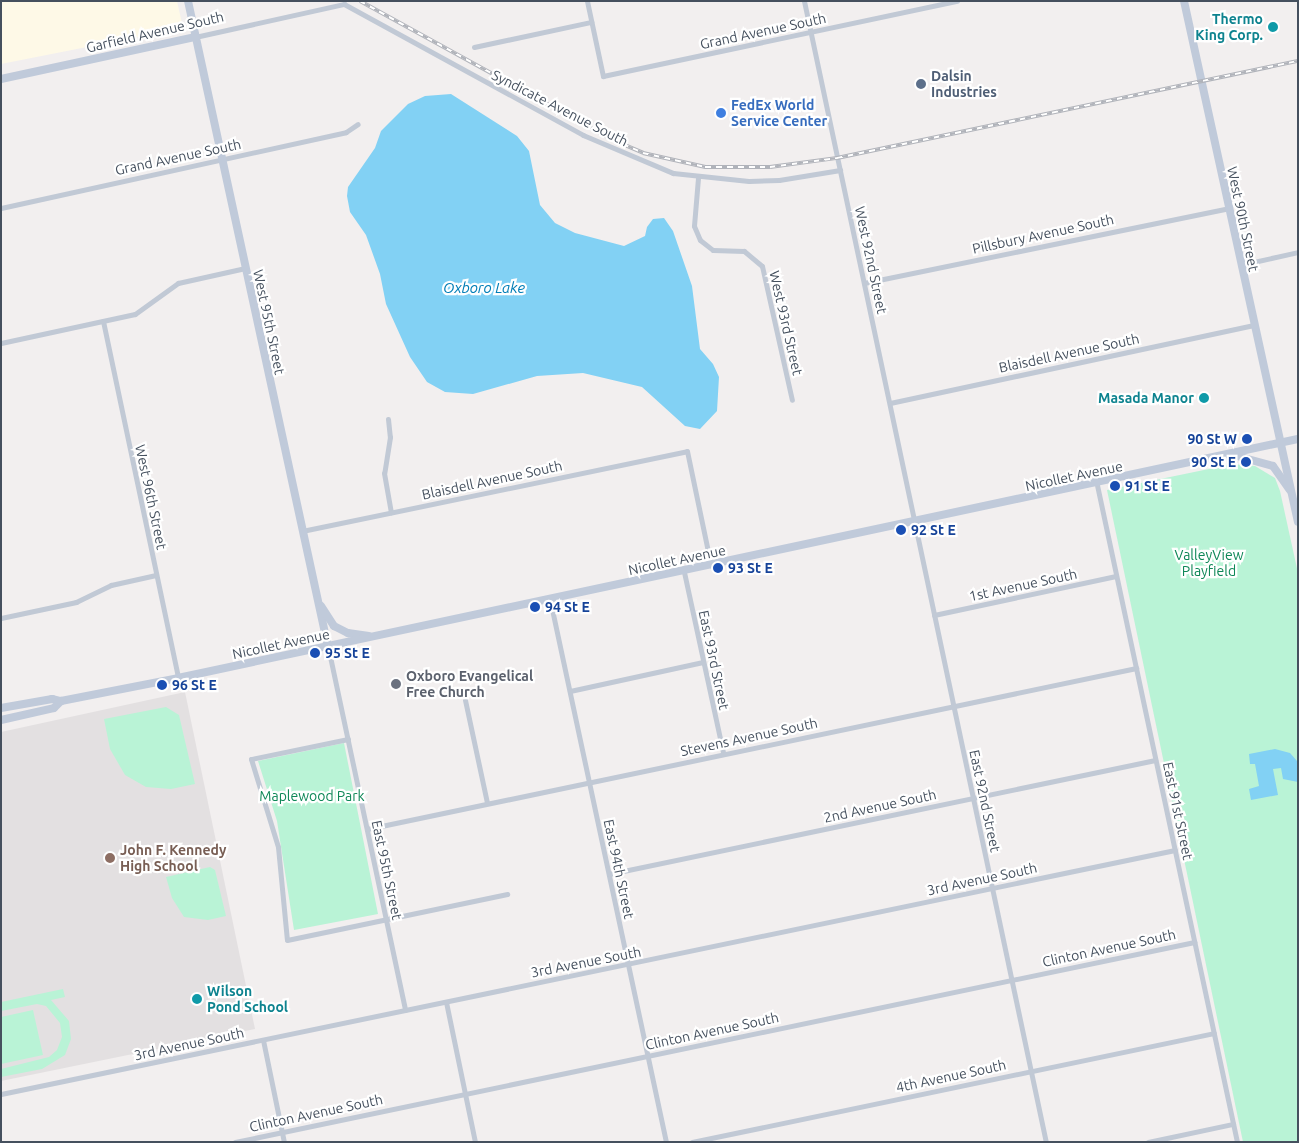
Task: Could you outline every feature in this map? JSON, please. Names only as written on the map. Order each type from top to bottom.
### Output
[{"type":"street","name":"West 95th Street","points":[[188,1],[328,647]]},
{"type":"street","points":[[474,47],[591,22],[587,1]]},
{"type":"street","name":"West 92nd Street","points":[[804,1],[915,523]]},
{"type":"street","name":"Grand Avenue South","points":[[591,22],[603,76],[958,1]]},
{"type":"street","name":"West 90th Street","points":[[1184,1],[1240,265],[1282,442],[1298,522]]},
{"type":"street","name":"Garfield Avenue South","points":[[1,79],[344,4]]},
{"type":"street","name":"Syndicate Avenue South","points":[[344,4],[590,139],[673,173],[698,178],[779,180],[840,170]]},
{"type":"street","name":"Grand Avenue South","points":[[1,208],[346,132],[358,124]]},
{"type":"street","name":"West 93rd Street","points":[[698,178],[694,226],[700,240],[713,250],[744,251],[762,266],[792,400]]},
{"type":"street","name":"Pillsbury Avenue South","points":[[864,283],[1228,208]]},
{"type":"street","points":[[1240,265],[1298,252]]},
{"type":"street","points":[[1,343],[135,314],[178,283],[245,268]]},
{"type":"street","name":"West 96th Street","points":[[103,322],[178,678]]},
{"type":"street","name":"Blaisdell Avenue South","points":[[890,403],[1254,326]]},
{"type":"street","points":[[388,419],[390,437],[384,473],[392,512]]},
{"type":"street","name":"Nicollet Avenue","points":[[1,708],[52,699],[61,701],[328,647],[915,523],[1298,439]]},
{"type":"street","name":"Blaisdell Avenue South","points":[[302,531],[687,451],[711,566]]},
{"type":"street","points":[[1229,454],[1273,466],[1293,494]]},
{"type":"street","name":"East 91st Street","points":[[1096,484],[1237,1142]]},
{"type":"street","name":"East 92nd Street","points":[[915,523],[1046,1142]]},
{"type":"street","name":"East 93rd Street","points":[[684,572],[723,753]]},
{"type":"street","points":[[1,618],[76,602],[111,585],[156,575]]},
{"type":"street","name":"1st Avenue South","points":[[934,615],[1116,576]]},
{"type":"street","points":[[316,597],[334,626],[348,633],[376,636]]},
{"type":"street","name":"East 94th Street","points":[[550,600],[666,1142]]},
{"type":"street","name":"East 95th Street","points":[[328,647],[405,1010]]},
{"type":"street","points":[[570,691],[703,662]]},
{"type":"street","name":"Stevens Avenue South","points":[[367,829],[1136,668]]},
{"type":"street","points":[[466,700],[487,803]]},
{"type":"street","name":"Nicollet Avenue","points":[[1,720],[54,708],[61,701]]},
{"type":"street","points":[[348,739],[251,758],[278,847],[287,940],[507,894]]},
{"type":"street","name":"2nd Avenue South","points":[[609,874],[1155,760]]},
{"type":"street","name":"3rd Avenue South","points":[[1,1094],[1175,850]]},
{"type":"street","name":"Clinton Avenue South","points":[[236,1142],[1194,942]]},
{"type":"street","points":[[446,1002],[475,1142]]},
{"type":"street","name":"4th Avenue South","points":[[692,1142],[1214,1033]]},
{"type":"street","points":[[263,1040],[284,1142]]},
{"type":"street","points":[[1148,1142],[1233,1124]]},
{"type":"shaded area","points":[[1,1],[177,1],[183,28],[1,64]]},
{"type":"shaded area","name":"John F. Kennedy High School","points":[[185,692],[255,1029],[1,1081],[1,732]]},
{"type":"green space","name":"ValleyView Playfield","points":[[1233,464],[1255,466],[1275,478],[1280,491],[1298,573],[1298,1142],[1243,1142],[1107,490]]},
{"type":"green space","points":[[166,707],[179,715],[195,784],[171,789],[146,787],[125,775],[110,749],[104,719]]},
{"type":"green space","name":"Maplewood Park","points":[[344,743],[378,914],[294,930],[277,821],[258,761]]},
{"type":"green space","points":[[210,867],[215,870],[226,916],[208,920],[184,917],[172,898],[166,877]]},
{"type":"green space","points":[[63,989],[65,997],[51,1000],[69,1021],[71,1039],[65,1055],[42,1069],[1,1077],[1,1069],[49,1057],[57,1050],[62,1037],[60,1023],[46,1006],[37,1004],[1,1011],[1,1002]]},
{"type":"green space","points":[[33,1010],[43,1055],[1,1064],[1,1017]]},
{"type":"water","name":"Oxboro Lake","points":[[451,94],[517,136],[529,151],[540,205],[555,223],[575,233],[624,246],[645,236],[647,227],[653,219],[664,218],[673,231],[692,286],[700,349],[713,364],[719,377],[717,411],[700,429],[685,426],[642,387],[583,373],[537,376],[473,394],[445,392],[427,382],[410,357],[386,304],[380,274],[366,235],[350,212],[347,196],[348,187],[375,148],[381,131],[408,104],[425,96]]},
{"type":"water","points":[[1275,749],[1290,753],[1297,761],[1298,782],[1283,779],[1281,768],[1273,769],[1278,795],[1251,800],[1249,789],[1259,786],[1255,764],[1250,764],[1249,754]]},
{"type":"railway","points":[[360,1],[613,140],[643,153],[705,167],[770,167],[837,158],[1298,61]]},
{"type":"place","name":"Thermo King Corp.","points":[[1273,27]]},
{"type":"place","name":"Dalsin Industries","points":[[921,84]]},
{"type":"place","name":"FedEx World Service Center","points":[[721,113]]},
{"type":"place","name":"Masada Manor","points":[[1204,398]]},
{"type":"place","name":"90 St W","points":[[1247,439]]},
{"type":"place","name":"90 St E","points":[[1246,462]]},
{"type":"place","name":"91 St E","points":[[1115,486]]},
{"type":"place","name":"92 St E","points":[[901,530]]},
{"type":"place","name":"93 St E","points":[[718,568]]},
{"type":"place","name":"94 St E","points":[[535,607]]},
{"type":"place","name":"95 St E","points":[[315,653]]},
{"type":"place","name":"Oxboro Evangelical Free Church","points":[[396,684]]},
{"type":"place","name":"96 St E","points":[[162,685]]},
{"type":"place","name":"John F. Kennedy High School","points":[[110,858]]},
{"type":"place","name":"Wilson Pond School","points":[[197,999]]}]
